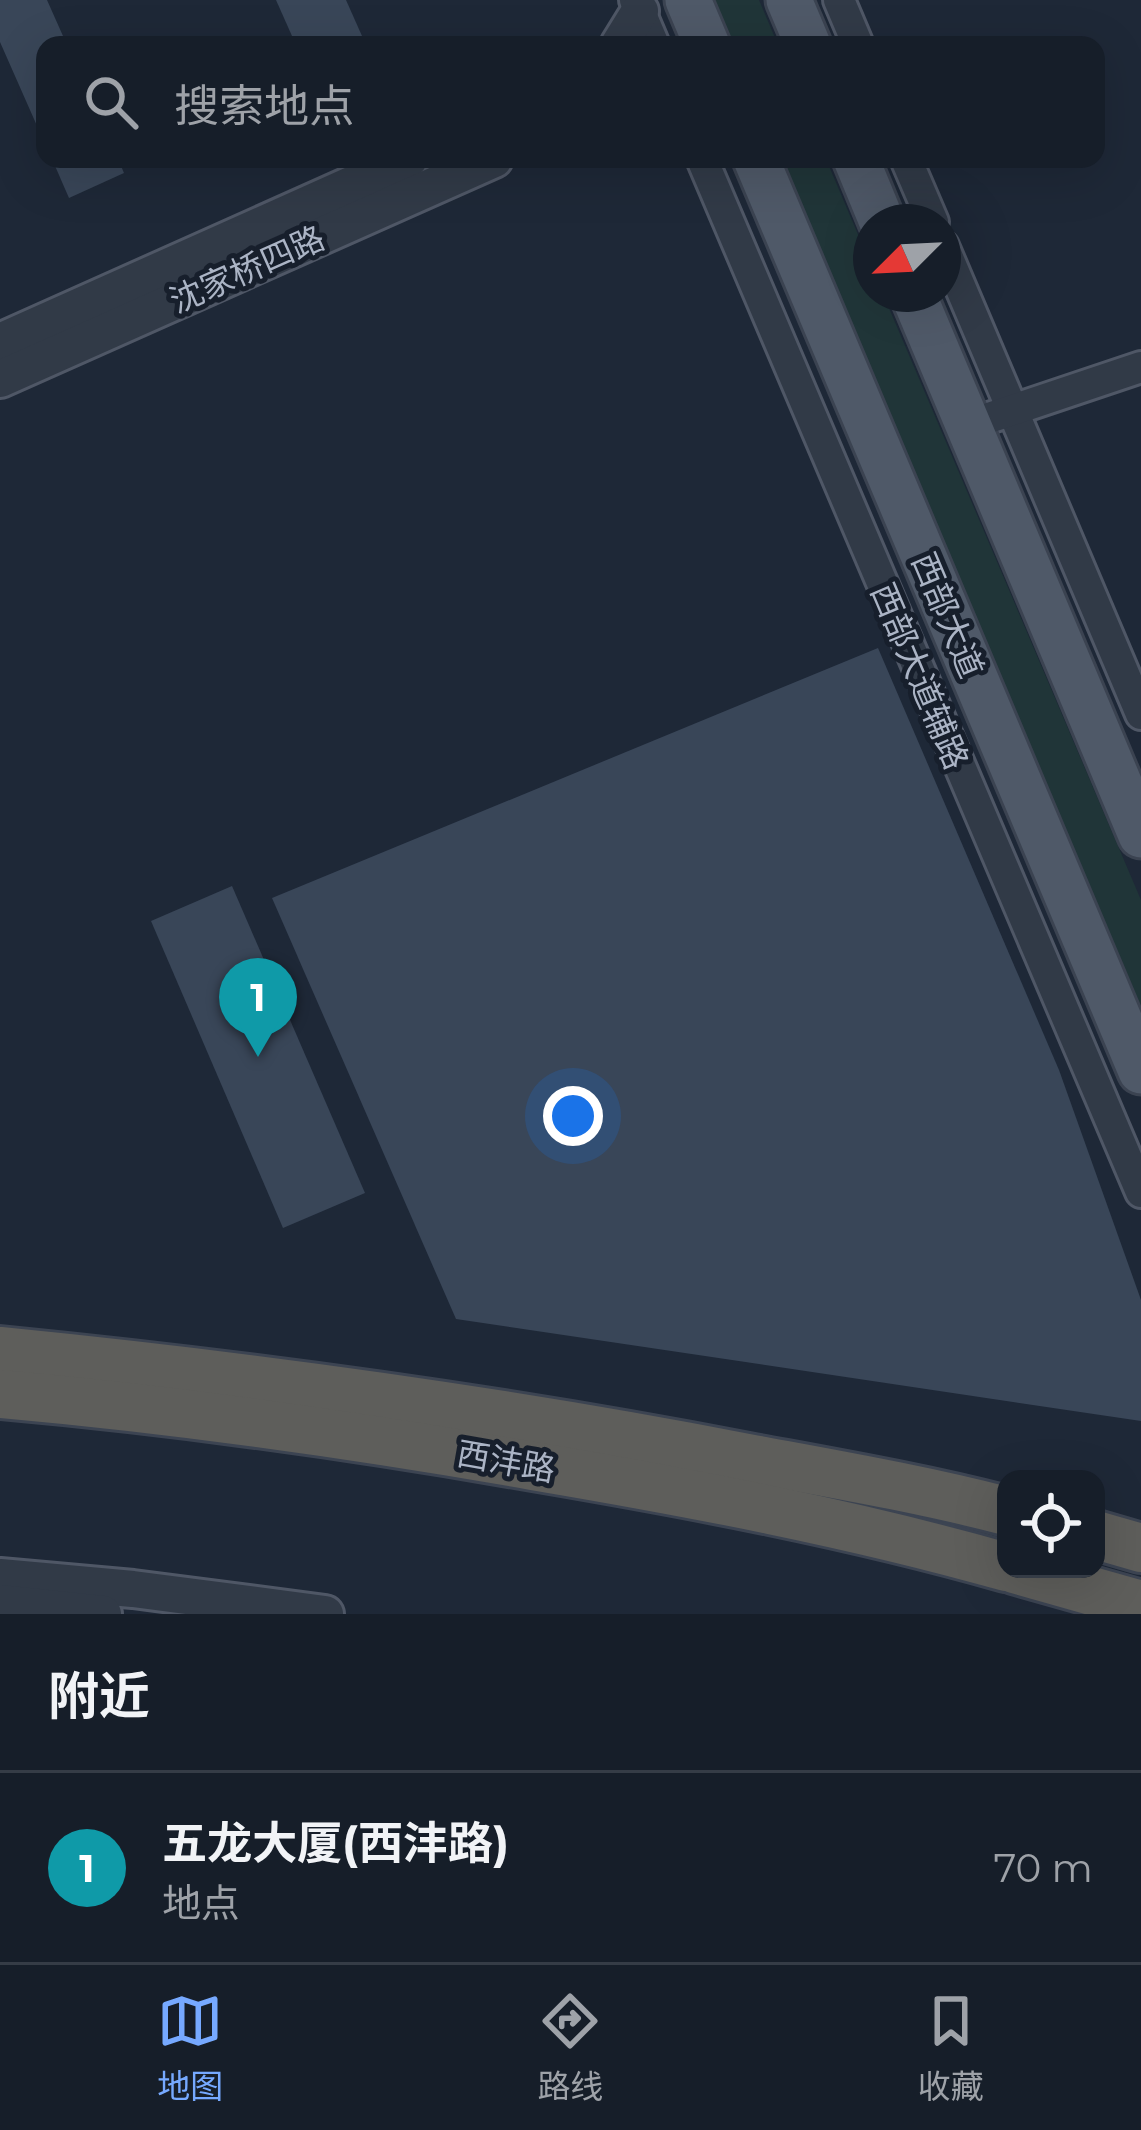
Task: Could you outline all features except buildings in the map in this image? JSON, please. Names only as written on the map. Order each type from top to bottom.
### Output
[{"type":"highway","name":"西沣路","points":[[0,1351],[210,1372],[632,1436],[997,1509]]},
{"type":"highway","name":"西沣路","points":[[0,1394],[327,1431],[596,1476],[929,1545],[997,1564]]},
{"type":"highway","points":[[1105,1538],[1141,1548]]},
{"type":"highway","name":"西沣路","points":[[1045,1578],[1141,1605]]},
{"type":"main road","points":[[688,0],[703,36]]},
{"type":"main road","points":[[789,0],[804,36]]},
{"type":"main road","name":"西部大道","points":[[759,168],[1141,1071]]},
{"type":"main road","points":[[860,168],[875,204]]},
{"type":"main road","points":[[921,312],[1141,835]]},
{"type":"street","points":[[839,0],[854,36]]},
{"type":"street","name":"沈家桥四路","points":[[0,341],[389,168]]},
{"type":"street","name":"沈家桥四路","points":[[0,379],[474,168]]},
{"type":"street","name":"西部大道辅路","points":[[706,168],[1141,1192]]},
{"type":"street","points":[[910,168],[925,204]]},
{"type":"street","points":[[961,288],[1141,714]]},
{"type":"street","points":[[968,425],[1141,367]]},
{"type":"street","points":[[0,1576],[131,1601],[326,1614]]},
{"type":"street","points":[[0,1603],[104,1614]]},
{"type":"green space","points":[[712,0],[759,0],[774,36],[727,36]]},
{"type":"green space","points":[[783,168],[830,168],[853,223],[853,312],[891,312],[1141,900],[1141,1006]]},
{"type":"place","name":"五龙大厦(西沣路)","points":[[258,1057]]}]
